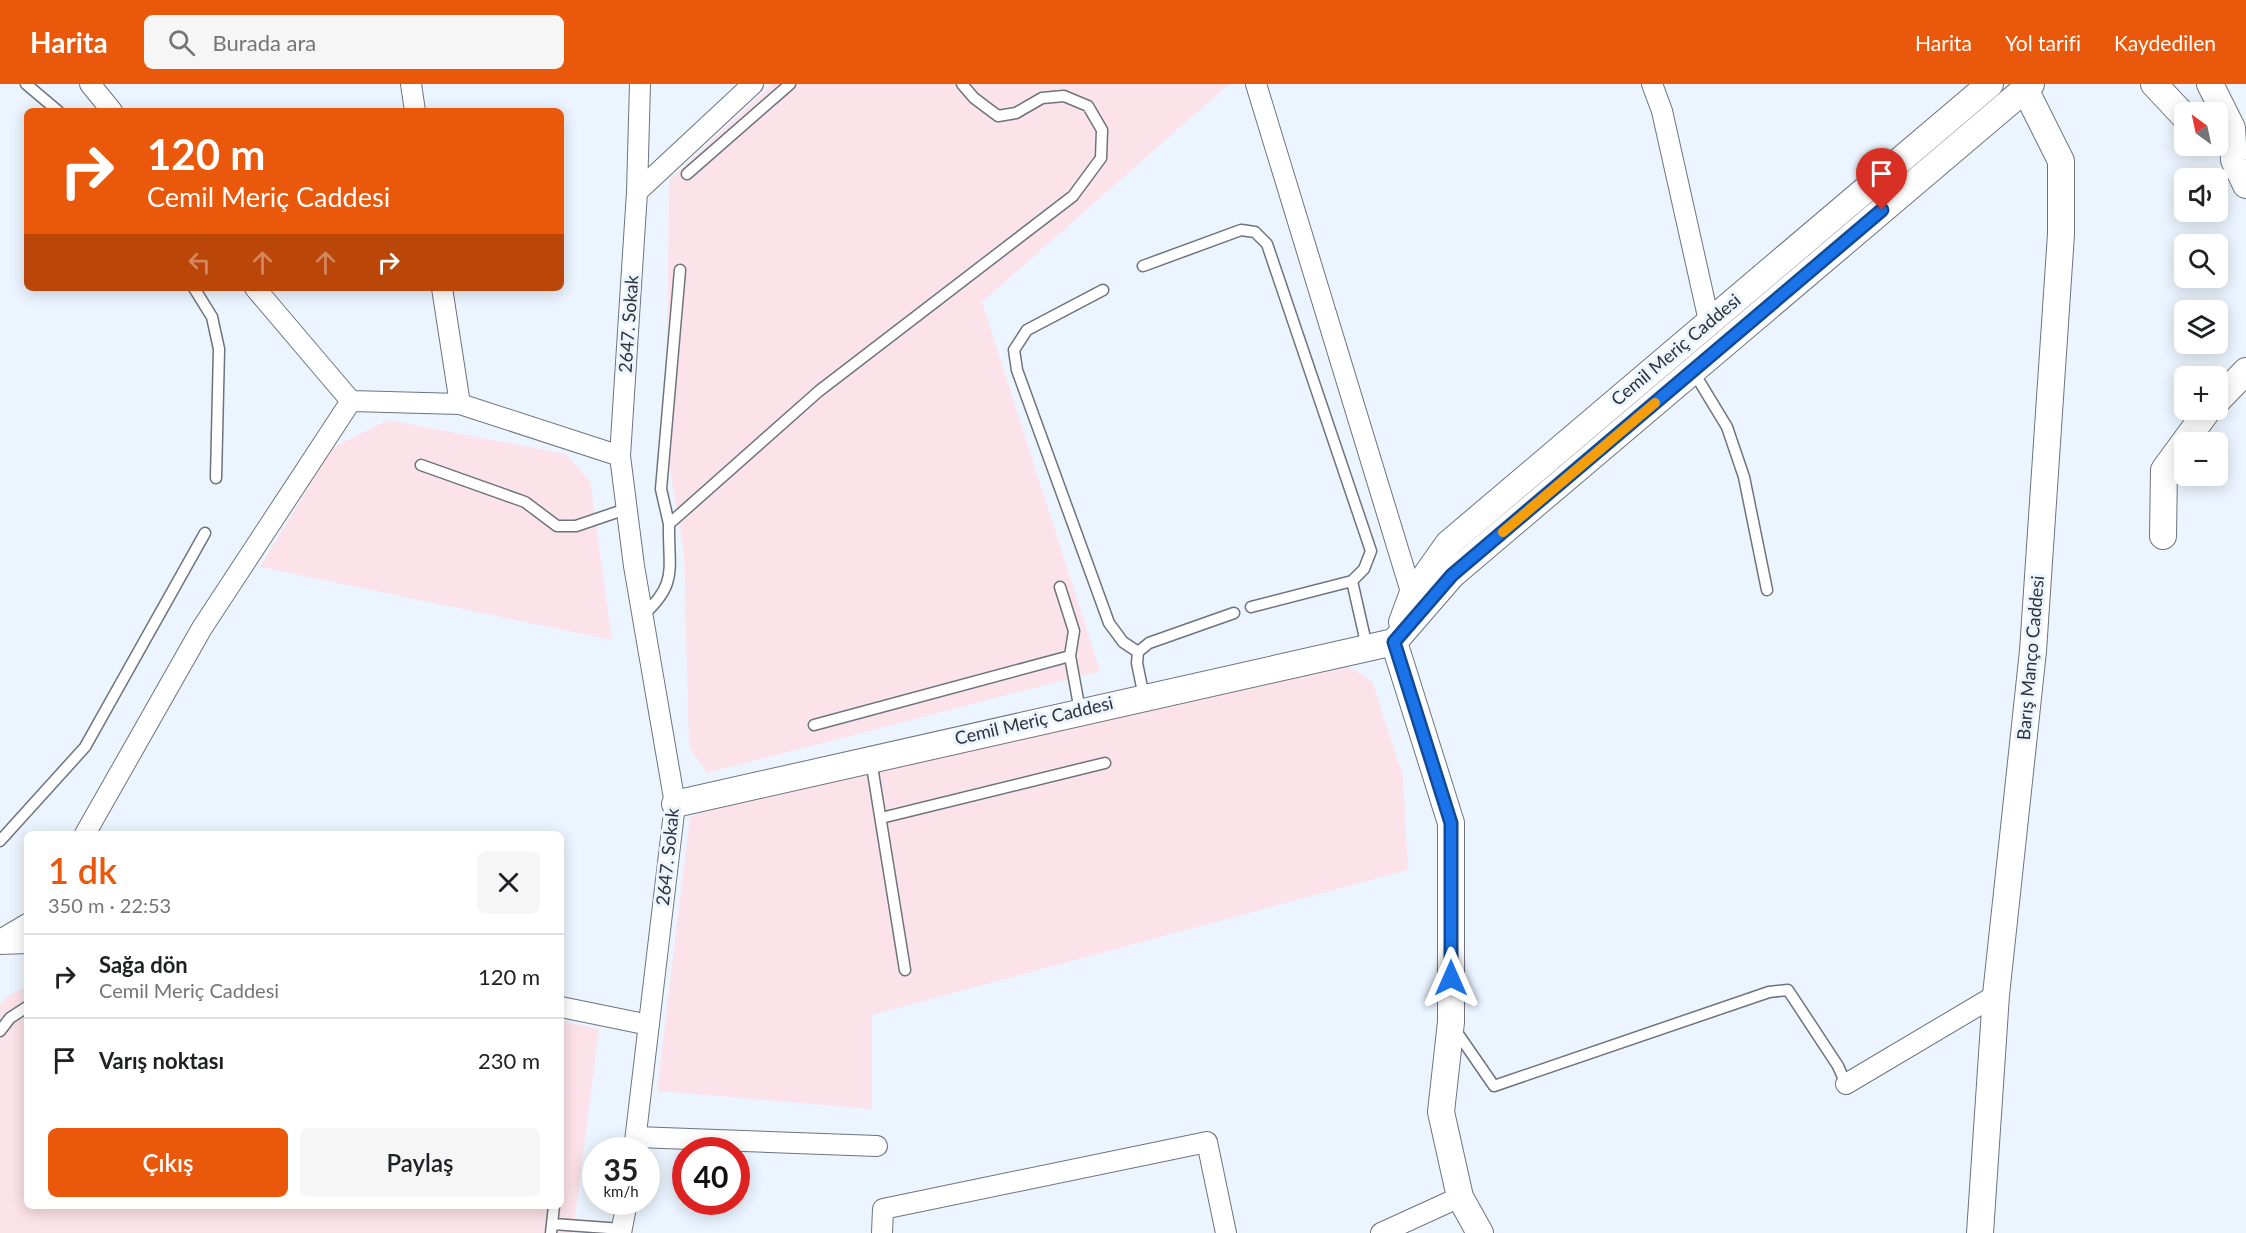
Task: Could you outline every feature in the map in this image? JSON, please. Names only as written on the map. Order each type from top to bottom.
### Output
[{"type":"street","points":[[90,84],[110,108]]},
{"type":"street","points":[[411,84],[415,108]]},
{"type":"street","name":"2647. Sokak","points":[[636,1137],[675,804],[634,566],[620,456],[637,192],[640,84]]},
{"type":"street","points":[[637,192],[753,84]]},
{"type":"street","points":[[1256,84],[1412,595]]},
{"type":"street","points":[[1652,84],[1662,111],[1709,321]]},
{"type":"street","name":"Cemil Meriç Caddesi","points":[[1394,642],[1412,595],[1448,544],[1990,84]]},
{"type":"street","points":[[2154,84],[2174,105]]},
{"type":"street","points":[[2210,84],[2232,128],[2231,154],[2246,185]]},
{"type":"street","name":"Cemil Meriç Caddesi","points":[[675,804],[1394,642],[1452,575],[2028,87]]},
{"type":"street","name":"Barış Manço Caddesi","points":[[1980,1233],[1996,995],[2033,651],[2061,234],[2061,161],[2028,87]]},
{"type":"street","points":[[258,291],[351,401],[460,404],[620,456]]},
{"type":"street","points":[[442,291],[460,404]]},
{"type":"street","points":[[2228,389],[2246,371]]},
{"type":"street","points":[[87,831],[202,627],[351,401]]},
{"type":"street","points":[[2163,536],[2164,470],[2201,420]]},
{"type":"street","points":[[1394,642],[1451,823],[1450,1022],[1441,1112],[1460,1197],[1480,1233]]},
{"type":"street","points":[[0,942],[24,926]]},
{"type":"street","points":[[0,942],[24,943]]},
{"type":"street","points":[[1846,1084],[1996,995]]},
{"type":"street","points":[[564,1008],[649,1025]]},
{"type":"street","points":[[882,1233],[882,1209],[1207,1142],[1226,1233]]},
{"type":"street","points":[[660,1144],[877,1146]]},
{"type":"street","points":[[1381,1233],[1460,1197]]},
{"type":"street","points":[[622,1231],[625,1215]]},
{"type":"lane","points":[[26,84],[54,108]]},
{"type":"lane","points":[[687,174],[790,84]]},
{"type":"lane","points":[[669,524],[819,391],[1073,196],[1101,158],[1102,130],[1088,106],[1064,96],[1042,98],[1016,113],[998,116],[974,98],[962,84]]},
{"type":"lane","points":[[1143,266],[1241,230],[1255,232],[1267,244],[1371,551],[1364,569],[1352,581],[1251,607]]},
{"type":"lane","points":[[642,616],[667,588],[671,566],[669,524],[661,489],[680,270]]},
{"type":"lane","points":[[1103,290],[1027,330],[1014,350],[1017,370],[1109,622],[1123,642],[1138,652]]},
{"type":"lane","points":[[196,291],[212,317],[219,349],[216,478]]},
{"type":"lane","points":[[1693,370],[1727,427],[1744,477],[1767,590]]},
{"type":"lane","points":[[421,465],[525,502],[557,526],[576,526],[626,509]]},
{"type":"lane","points":[[0,842],[85,747],[205,533]]},
{"type":"lane","points":[[1352,581],[1367,648]]},
{"type":"lane","points":[[1060,587],[1074,631],[1070,656],[1080,711]]},
{"type":"lane","points":[[1144,697],[1137,663],[1138,652],[1149,643],[1234,613]]},
{"type":"lane","points":[[814,725],[1070,656]]},
{"type":"lane","points":[[871,758],[905,970]]},
{"type":"lane","points":[[881,818],[1105,763]]},
{"type":"lane","points":[[1450,1022],[1494,1086],[1769,992],[1788,990],[1838,1066],[1846,1084]]},
{"type":"lane","points":[[0,1031],[10,1018],[24,1008]]},
{"type":"lane","points":[[554,1209],[552,1228],[622,1231]]},
{"type":"shaded area","points":[[772,84],[1229,84],[982,302],[1100,671],[707,773],[689,747],[684,552],[666,446],[669,180]]},
{"type":"shaded area","points":[[388,420],[566,454],[590,481],[612,640],[260,567],[332,448]]},
{"type":"shaded area","points":[[1348,667],[1372,681],[1403,776],[1408,870],[872,1015],[872,1109],[657,1091],[690,816],[848,775]]},
{"type":"shaded area","points":[[24,988],[24,1209],[564,1209],[564,1022],[599,1029],[585,1137],[582,1137],[582,1162],[573,1233],[0,1233],[0,1005],[7,996]]},
{"type":"slow traffic","points":[[1503,532],[1655,403]]},
{"type":"route","points":[[1451,978],[1451,823],[1394,642],[1452,575],[1882,210]]}]
